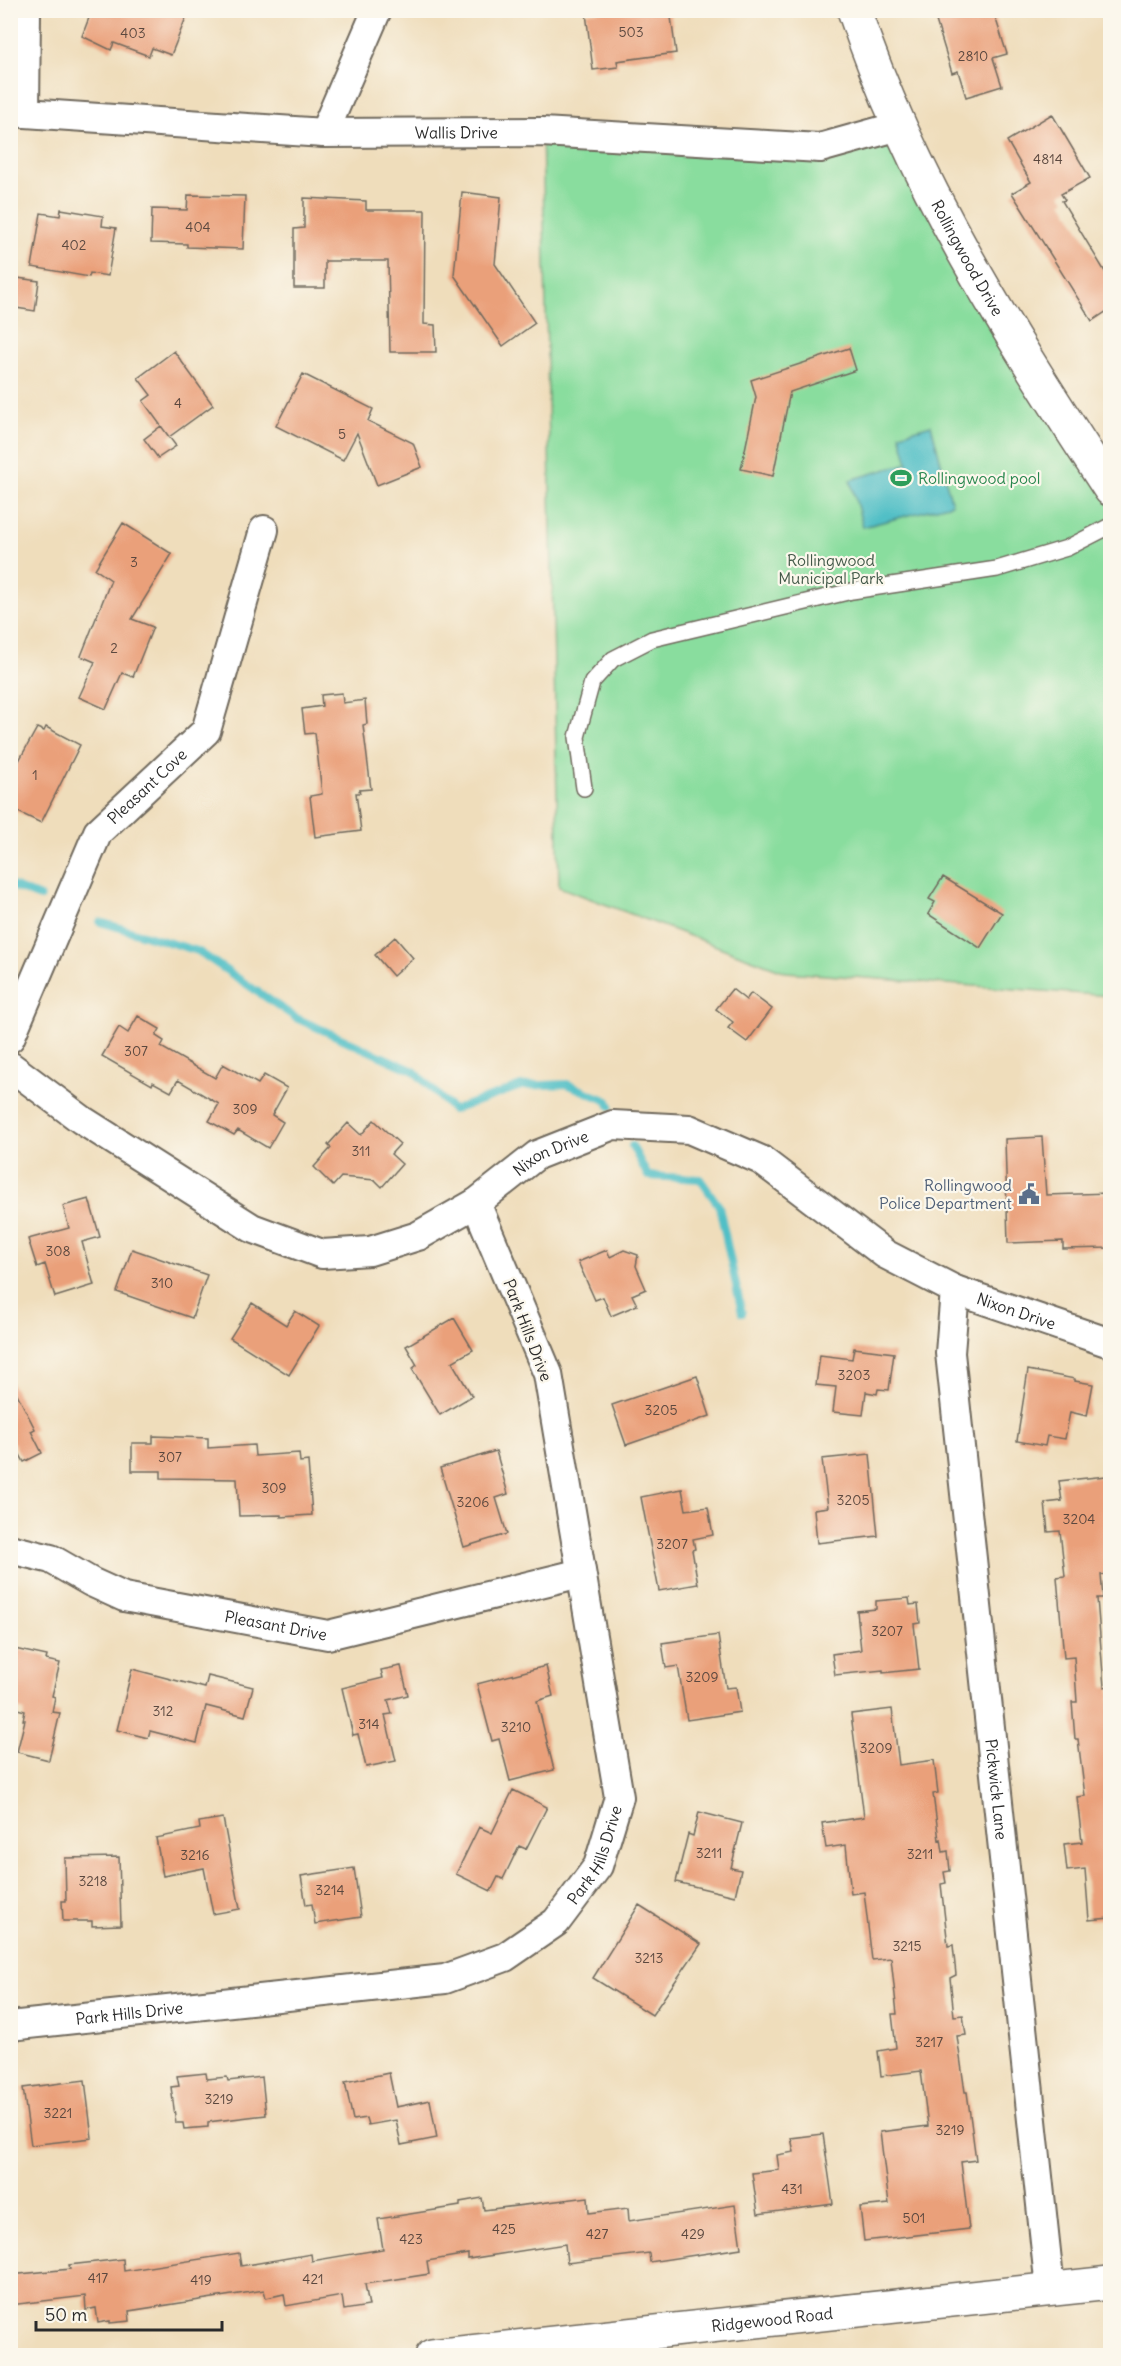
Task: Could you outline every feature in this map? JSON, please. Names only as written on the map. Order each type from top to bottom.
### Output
[{"type":"street","points":[[18,113],[26,10]]},
{"type":"street","points":[[324,133],[377,10]]},
{"type":"street","name":"Rollingwood Drive","points":[[854,10],[871,61],[899,126],[958,243],[1041,384],[1110,489]]},
{"type":"street","name":"Wallis Drive","points":[[18,113],[324,133],[542,132],[820,148],[899,126]]},
{"type":"street","name":"Pleasant Cove","points":[[10,1038],[98,832],[206,731],[264,530]]},
{"type":"street","name":"Nixon Drive","points":[[10,1066],[82,1120],[252,1228],[322,1254],[370,1251],[418,1236],[476,1203],[537,1155],[613,1125],[689,1129],[761,1160],[885,1254],[955,1290],[1110,1343]]},
{"type":"street","name":"Park Hills Drive","points":[[10,2026],[446,1979],[505,1957],[556,1922],[598,1866],[619,1797],[548,1374],[476,1203]]},
{"type":"street","name":"Pickwick Lane","points":[[955,1290],[950,1353],[1050,2289]]},
{"type":"street","name":"Pleasant Drive","points":[[10,1549],[51,1559],[124,1597],[328,1635],[580,1573]]},
{"type":"street","name":"Ridgewood Road","points":[[432,2355],[1110,2283]]},
{"type":"lane","points":[[584,788],[577,737],[592,682],[613,658],[652,639],[852,591],[997,569],[1067,548],[1110,526]]},
{"type":"green space","name":"Rollingwood Municipal Park","points":[[899,126],[1110,487],[1110,996],[786,972],[559,887],[542,132],[820,148]]},
{"type":"water","name":"Rollingwood pool","points":[[931,425],[952,504],[863,527],[850,480],[908,463],[900,434]]},
{"type":"building","points":[[92,10],[189,10],[171,55],[152,48],[149,56],[114,43],[111,50],[82,36]]},
{"type":"building","points":[[609,10],[670,10],[676,53],[617,61],[618,67],[593,70],[586,13]]},
{"type":"building","points":[[946,10],[993,10],[1007,54],[993,58],[1002,86],[966,97],[958,71],[952,73],[934,14]]},
{"type":"building","points":[[1052,114],[1090,178],[1061,194],[1065,200],[1062,201],[1110,280],[1110,309],[1092,321],[1012,193],[1031,182],[1007,141]]},
{"type":"building","points":[[462,192],[501,197],[495,264],[535,323],[503,346],[454,275]]},
{"type":"building","points":[[188,195],[245,196],[243,249],[151,243],[152,209],[187,210]]},
{"type":"building","points":[[304,198],[366,201],[366,210],[425,210],[424,324],[435,325],[436,352],[390,352],[388,261],[325,261],[325,288],[294,288],[294,229],[304,228]]},
{"type":"building","points":[[61,209],[103,216],[102,226],[116,228],[108,276],[90,273],[89,277],[32,267],[41,213],[60,216]]},
{"type":"building","points":[[10,277],[39,281],[35,311],[10,307]]},
{"type":"building","points":[[849,348],[856,370],[790,392],[773,476],[741,469],[756,397],[751,380]]},
{"type":"building","points":[[174,351],[213,405],[169,437],[143,401],[151,395],[138,378]]},
{"type":"building","points":[[303,374],[373,409],[368,421],[413,443],[422,467],[377,485],[357,433],[343,460],[276,426]]},
{"type":"building","points":[[161,426],[176,446],[158,458],[144,439]]},
{"type":"building","points":[[123,523],[172,554],[132,619],[153,627],[133,677],[122,673],[106,709],[79,697],[95,662],[81,656],[111,580],[95,569]]},
{"type":"building","points":[[342,693],[343,703],[365,700],[367,724],[363,725],[371,789],[359,790],[360,793],[356,793],[361,831],[315,837],[310,796],[322,794],[315,733],[305,734],[302,709],[322,706],[321,695]]},
{"type":"building","points":[[46,727],[80,745],[41,823],[10,808],[10,777],[37,728],[44,731]]},
{"type":"building","points":[[943,877],[1002,913],[980,948],[928,914],[935,902],[929,899]]},
{"type":"building","points":[[395,937],[413,958],[393,976],[375,955]]},
{"type":"building","points":[[732,989],[746,1000],[751,993],[772,1009],[747,1042],[728,1028],[733,1022],[716,1009]]},
{"type":"building","points":[[138,1016],[160,1029],[156,1036],[164,1041],[161,1047],[215,1078],[223,1064],[258,1084],[264,1075],[287,1088],[272,1115],[283,1122],[268,1148],[238,1130],[234,1135],[209,1121],[219,1104],[178,1080],[171,1092],[153,1082],[152,1085],[102,1056],[119,1027],[128,1033]]},
{"type":"building","points":[[374,1120],[400,1144],[391,1154],[402,1164],[382,1187],[375,1180],[341,1177],[333,1186],[314,1167],[331,1148],[328,1145],[348,1123],[361,1135]]},
{"type":"building","name":"Rollingwood Police Department","points":[[1042,1137],[1046,1195],[1110,1193],[1110,1248],[1063,1249],[1063,1241],[1008,1243],[1005,1139]]},
{"type":"building","points":[[89,1199],[100,1237],[82,1242],[94,1285],[55,1297],[45,1264],[37,1267],[28,1239],[69,1228],[63,1206]]},
{"type":"building","points":[[132,1249],[207,1275],[192,1318],[117,1292]]},
{"type":"building","points":[[607,1250],[610,1257],[624,1250],[638,1255],[636,1266],[646,1289],[632,1295],[637,1305],[611,1316],[603,1297],[595,1300],[578,1262]]},
{"type":"building","points":[[252,1303],[286,1325],[295,1311],[319,1326],[289,1375],[230,1338]]},
{"type":"building","points":[[454,1318],[473,1350],[452,1362],[472,1396],[440,1415],[412,1369],[417,1365],[406,1346]]},
{"type":"building","points":[[854,1348],[894,1353],[889,1390],[878,1389],[877,1394],[866,1392],[863,1415],[833,1412],[836,1387],[816,1385],[820,1355],[852,1359]]},
{"type":"building","points":[[1028,1370],[1093,1384],[1087,1416],[1070,1412],[1065,1439],[1047,1436],[1045,1446],[1017,1441]]},
{"type":"building","points":[[697,1376],[710,1416],[626,1445],[612,1405]]},
{"type":"building","points":[[10,1380],[35,1429],[31,1431],[42,1453],[24,1462],[13,1442],[10,1443]]},
{"type":"building","points":[[153,1436],[208,1438],[208,1448],[254,1445],[255,1456],[299,1453],[300,1462],[308,1461],[312,1515],[239,1516],[237,1479],[161,1478],[161,1471],[132,1471],[132,1443],[153,1443]]},
{"type":"building","points":[[496,1451],[508,1494],[496,1498],[507,1534],[464,1547],[440,1468]]},
{"type":"building","points":[[870,1454],[878,1536],[817,1543],[814,1509],[828,1507],[822,1459]]},
{"type":"building","points":[[1106,1476],[1110,1506],[1110,1574],[1101,1575],[1103,1598],[1097,1598],[1104,1687],[1110,1686],[1110,1918],[1089,1920],[1085,1869],[1067,1871],[1064,1844],[1082,1842],[1077,1797],[1085,1796],[1078,1739],[1075,1739],[1072,1702],[1077,1702],[1074,1657],[1064,1658],[1057,1577],[1065,1576],[1060,1531],[1048,1532],[1045,1503],[1062,1501],[1059,1481]]},
{"type":"building","points":[[682,1489],[686,1510],[708,1507],[713,1535],[693,1539],[695,1549],[692,1550],[698,1584],[659,1591],[641,1497]]},
{"type":"building","points":[[909,1598],[910,1605],[918,1604],[920,1623],[914,1624],[919,1669],[835,1675],[832,1654],[861,1650],[857,1611],[876,1609],[876,1601]]},
{"type":"building","points":[[718,1635],[726,1688],[736,1687],[740,1712],[687,1720],[678,1666],[666,1668],[662,1643]]},
{"type":"building","points":[[10,1648],[47,1656],[46,1660],[60,1663],[52,1696],[55,1697],[52,1712],[60,1713],[49,1760],[17,1752],[25,1711],[10,1707]]},
{"type":"building","points":[[401,1666],[408,1695],[388,1700],[392,1714],[385,1715],[396,1761],[366,1767],[358,1734],[353,1735],[342,1688],[383,1678],[381,1670]]},
{"type":"building","points":[[546,1666],[553,1696],[537,1701],[554,1770],[510,1781],[499,1739],[492,1741],[477,1684]]},
{"type":"building","points":[[132,1669],[205,1688],[208,1676],[253,1687],[245,1716],[206,1706],[197,1743],[150,1731],[148,1738],[117,1730]]},
{"type":"building","points":[[892,1709],[899,1765],[934,1760],[938,1793],[933,1794],[939,1840],[941,1839],[943,1852],[948,1851],[950,1871],[944,1872],[946,1883],[941,1884],[948,1946],[953,1945],[956,1975],[950,1978],[954,2016],[963,2015],[966,2035],[957,2036],[976,2160],[961,2162],[969,2229],[864,2241],[860,2207],[889,2204],[880,2132],[928,2126],[921,2071],[881,2076],[878,2051],[896,2048],[892,2014],[897,2014],[891,1958],[872,1960],[864,1892],[851,1894],[846,1845],[826,1848],[822,1823],[864,1817],[851,1714]]},
{"type":"building","points":[[513,1790],[547,1807],[526,1849],[519,1846],[503,1879],[498,1877],[491,1891],[456,1874],[479,1827],[492,1833]]},
{"type":"building","points":[[699,1812],[742,1823],[731,1868],[741,1870],[735,1896],[676,1882],[688,1834],[693,1836]]},
{"type":"building","points":[[223,1818],[240,1909],[213,1914],[204,1868],[163,1876],[156,1838],[200,1829],[199,1822]]},
{"type":"building","points":[[119,1857],[121,1925],[92,1926],[92,1921],[63,1921],[62,1901],[66,1901],[65,1858]]},
{"type":"building","points":[[354,1868],[361,1917],[315,1924],[312,1904],[306,1905],[301,1876]]},
{"type":"building","points":[[639,1905],[701,1944],[652,2015],[593,1978]]},
{"type":"building","points":[[206,2073],[207,2079],[227,2077],[228,2081],[262,2077],[266,2115],[208,2122],[208,2127],[184,2129],[183,2123],[176,2123],[171,2087],[179,2086],[177,2076]]},
{"type":"building","points":[[389,2073],[396,2107],[430,2100],[437,2138],[401,2145],[396,2120],[368,2125],[366,2118],[353,2120],[345,2082]]},
{"type":"building","points":[[85,2080],[92,2138],[31,2145],[23,2088]]},
{"type":"building","points":[[823,2134],[833,2204],[758,2214],[752,2173],[779,2170],[777,2155],[794,2152],[791,2138]]},
{"type":"building","points":[[588,2197],[589,2213],[628,2208],[629,2221],[735,2205],[741,2248],[650,2262],[649,2253],[567,2263],[565,2244],[468,2259],[468,2254],[427,2261],[429,2274],[365,2284],[369,2306],[344,2310],[342,2296],[286,2306],[284,2294],[266,2298],[264,2290],[129,2311],[130,2321],[110,2323],[110,2321],[98,2323],[96,2308],[86,2310],[85,2296],[10,2305],[10,2275],[70,2269],[69,2265],[123,2259],[124,2271],[239,2253],[241,2266],[311,2254],[312,2261],[383,2249],[378,2219],[460,2206],[460,2202],[482,2198],[484,2210]]},
{"type":"waterway","points":[[10,885],[40,897]]},
{"type":"waterway","points":[[100,922],[198,951],[296,1018],[414,1071],[453,1110],[521,1086],[567,1084],[608,1101],[610,1106]]},
{"type":"waterway","points":[[632,1146],[648,1176],[700,1179],[719,1206],[742,1313]]},
{"type":"place","name":"Rollingwood pool","points":[[901,478]]},
{"type":"place","name":"Rollingwood Police Department","points":[[1029,1194]]}]
